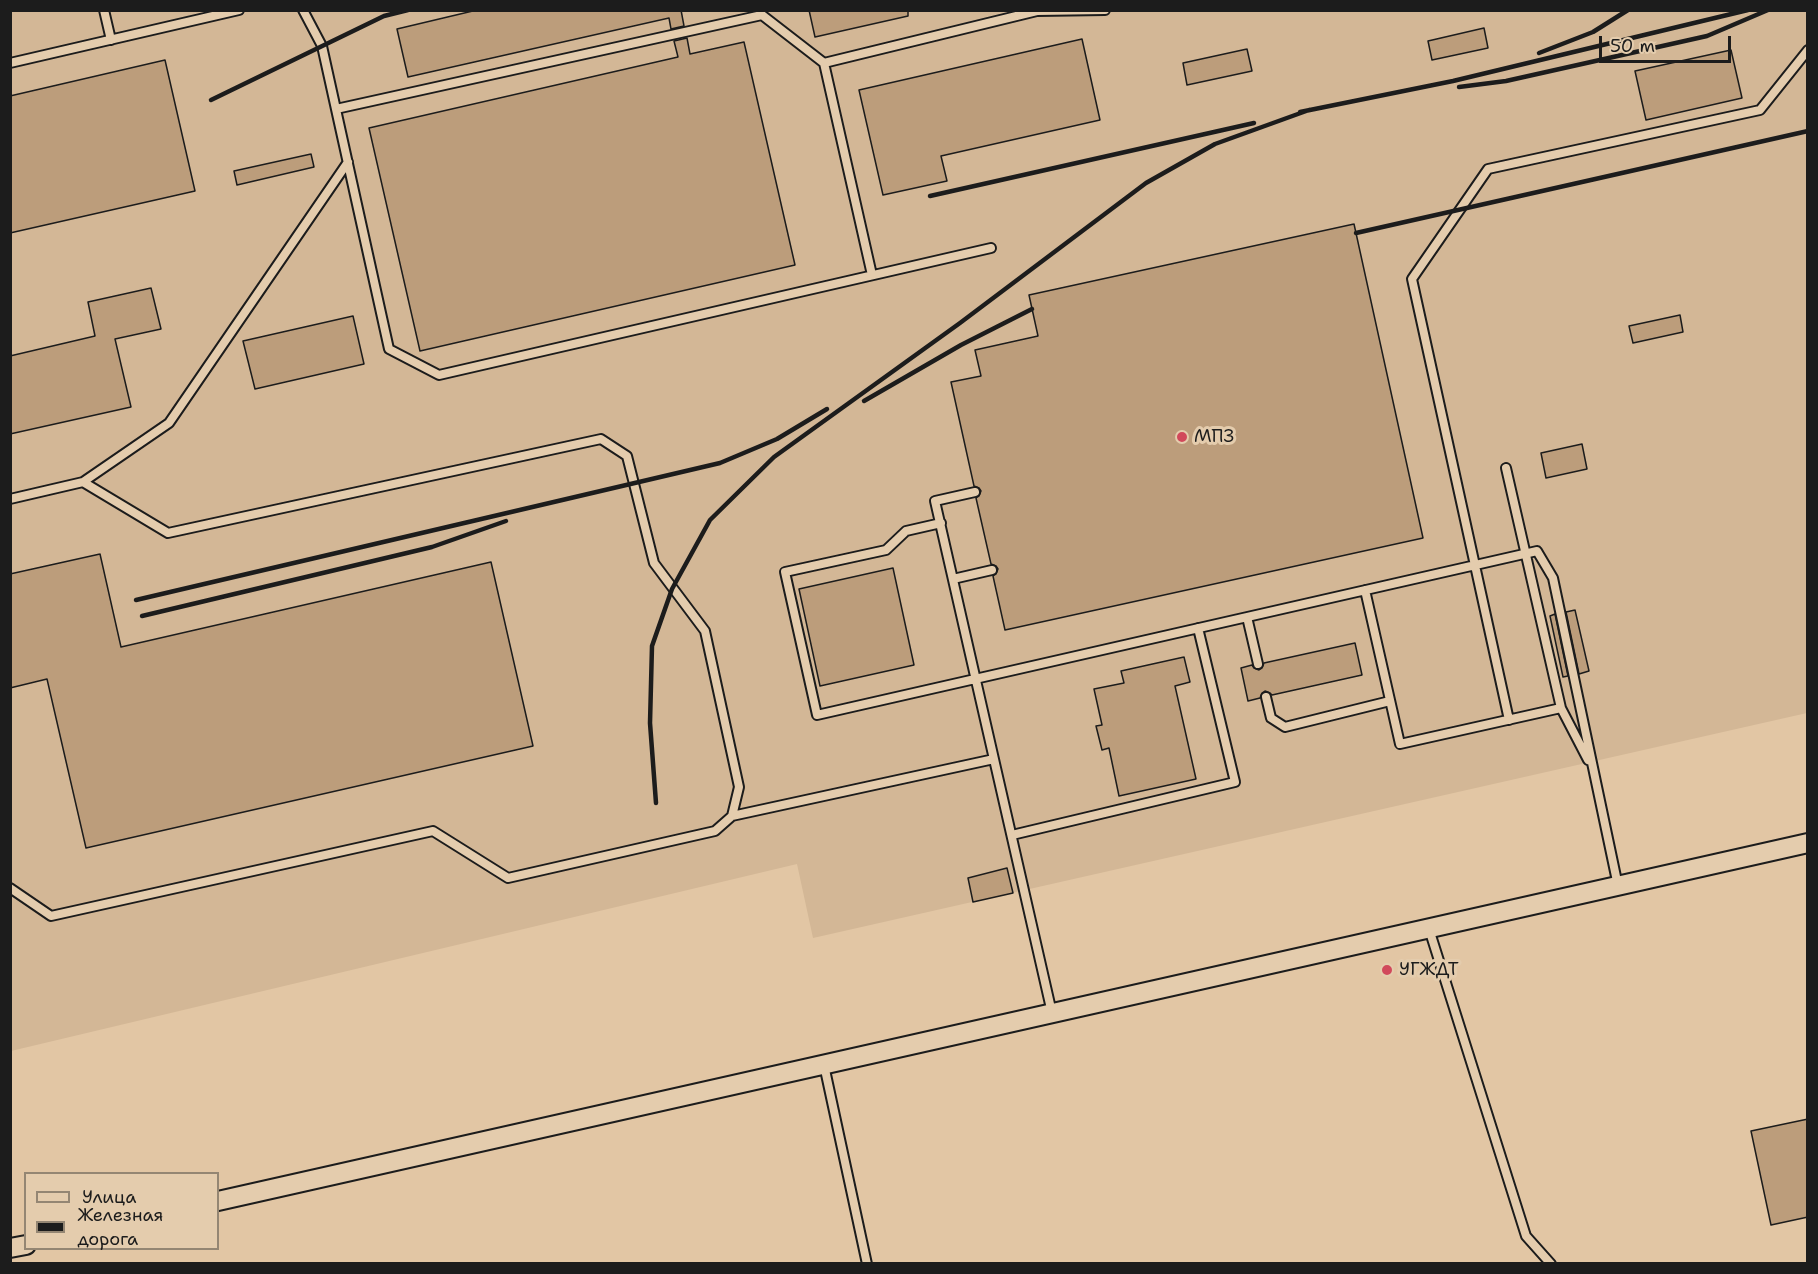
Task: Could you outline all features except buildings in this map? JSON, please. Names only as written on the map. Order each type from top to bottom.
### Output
[{"type":"street","points":[[219,1201],[1808,843]]},
{"type":"lane","points":[[104,10],[111,40]]},
{"type":"lane","points":[[10,63],[239,10]]},
{"type":"lane","points":[[303,10],[322,46],[389,349],[439,375],[991,248]]},
{"type":"lane","points":[[824,63],[1037,11],[1105,10]]},
{"type":"lane","points":[[336,109],[762,13],[824,63],[873,275]]},
{"type":"lane","points":[[1509,720],[1412,279],[1488,169],[1760,110],[1808,50]]},
{"type":"lane","points":[[10,499],[84,482],[169,423],[348,162]]},
{"type":"lane","points":[[84,482],[168,533],[601,439],[627,456],[654,563],[705,631],[739,787],[732,816]]},
{"type":"lane","points":[[1506,468],[1561,708],[1594,770]]},
{"type":"lane","points":[[975,492],[936,501],[1052,1013]]},
{"type":"lane","points":[[940,523],[906,531],[886,550],[785,572],[818,715],[1537,551],[1553,578],[1618,886]]},
{"type":"lane","points":[[953,579],[992,570]]},
{"type":"lane","points":[[1365,590],[1400,744],[1561,708]]},
{"type":"lane","points":[[1247,617],[1258,664]]},
{"type":"lane","points":[[1012,836],[1235,783],[1198,628]]},
{"type":"lane","points":[[1266,697],[1271,718],[1285,726],[1390,701]]},
{"type":"lane","points":[[10,888],[51,916],[433,831],[508,878],[715,831],[732,816],[994,759]]},
{"type":"lane","points":[[1429,929],[1526,1236],[1551,1263]]},
{"type":"lane","points":[[824,1064],[867,1263]]},
{"type":"shaded area","points":[[10,11],[1807,11],[1807,713],[813,938],[797,864],[11,1051]]},
{"type":"railway","points":[[211,100],[384,16],[408,10]]},
{"type":"railway","points":[[1539,53],[1593,32],[1628,10]]},
{"type":"railway","points":[[1300,112],[1453,81],[1748,10]]},
{"type":"railway","points":[[1459,87],[1506,81],[1707,36],[1768,10]]},
{"type":"railway","points":[[656,803],[650,723],[652,646],[672,589],[710,520],[774,457],[960,323],[1146,183],[1215,144],[1309,110]]},
{"type":"railway","points":[[930,196],[1254,123]]},
{"type":"railway","points":[[1356,233],[1808,131]]},
{"type":"railway","points":[[864,401],[961,345],[1032,309]]},
{"type":"railway","points":[[136,600],[720,463],[777,439],[827,409]]},
{"type":"railway","points":[[142,616],[432,547],[506,521]]},
{"type":"place","name":"МПЗ","points":[[1182,437]]},
{"type":"place","name":"УГЖДТ","points":[[1387,970]]}]
